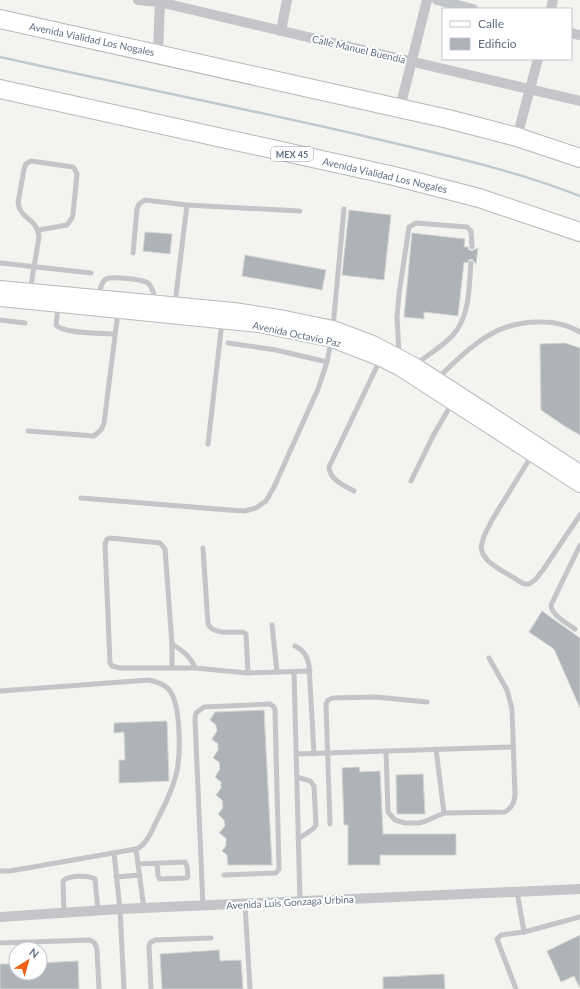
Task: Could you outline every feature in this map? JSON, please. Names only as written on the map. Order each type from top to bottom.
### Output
[{"type":"highway","name":"Avenida Vialidad Los Nogales","points":[[0,18],[448,119],[517,137],[580,158]]},
{"type":"highway","name":"Avenida Vialidad Los Nogales","points":[[0,89],[394,176],[479,198],[580,232]]},
{"type":"street","name":"Calle Manuel Buendía","points":[[138,0],[160,1],[580,101]]},
{"type":"street","points":[[281,31],[287,0]]},
{"type":"street","points":[[400,108],[413,62],[427,0]]},
{"type":"street","points":[[437,0],[470,8]]},
{"type":"street","points":[[158,53],[160,1]]},
{"type":"street","points":[[517,137],[538,60]]},
{"type":"street","name":"Avenida Octavio Paz","points":[[0,288],[242,311],[286,318],[332,334],[399,368],[433,383],[580,472]]},
{"type":"street","name":"Avenida Octavio Paz","points":[[0,299],[259,325],[332,334],[373,343],[415,365],[453,402],[580,485]]},
{"type":"street","name":"Avenida Luis Gonzaga Urbina","points":[[0,917],[120,909],[580,889]]},
{"type":"lane","points":[[30,290],[39,230],[19,209],[18,203],[26,164],[31,161],[73,168],[77,174],[72,218],[67,225],[39,230]]},
{"type":"lane","points":[[133,253],[137,209],[139,204],[145,200],[187,205],[300,211]]},
{"type":"lane","points":[[175,304],[187,205]]},
{"type":"lane","points":[[81,498],[245,511],[256,508],[266,501],[274,487],[318,389],[327,362],[332,334],[344,209]]},
{"type":"lane","points":[[398,356],[398,301],[409,227],[416,223],[467,228],[471,231],[472,248]]},
{"type":"lane","points":[[1,263],[91,273]]},
{"type":"lane","points":[[415,365],[452,337],[462,321],[467,304],[471,263]]},
{"type":"lane","points":[[98,297],[103,283],[110,278],[135,279],[146,281],[150,284],[156,302]]},
{"type":"lane","points":[[58,305],[56,325],[58,328],[115,334]]},
{"type":"lane","points":[[28,431],[94,436],[102,430],[118,311]]},
{"type":"lane","points":[[0,320],[26,323]]},
{"type":"lane","points":[[208,444],[222,321]]},
{"type":"lane","points":[[433,383],[477,342],[492,333],[512,325],[528,321],[551,322],[573,328],[580,332]]},
{"type":"lane","points":[[228,343],[276,350],[327,362]]},
{"type":"lane","points":[[354,491],[332,477],[329,472],[329,467],[381,359]]},
{"type":"lane","points":[[411,481],[432,436],[453,402]]},
{"type":"lane","points":[[533,454],[492,520],[481,547],[482,554],[488,561],[499,569],[524,584],[529,584],[535,580],[543,570],[580,515]]},
{"type":"lane","points":[[172,668],[172,644],[165,549],[160,543],[110,538],[107,539],[105,544],[110,663],[112,666],[120,668],[172,668],[195,668],[248,673],[310,671]]},
{"type":"lane","points":[[575,629],[556,615],[552,610],[551,605],[580,545]]},
{"type":"lane","points":[[203,548],[208,624],[215,631],[243,632],[246,634],[248,673]]},
{"type":"lane","points":[[272,625],[277,672]]},
{"type":"lane","points":[[172,644],[189,656],[195,668]]},
{"type":"lane","points":[[295,646],[301,649],[308,659],[310,671],[314,754]]},
{"type":"lane","points":[[386,751],[388,812],[391,817],[399,822],[419,823],[444,814],[505,812],[510,809],[515,800],[516,794],[512,709],[507,690],[489,658]]},
{"type":"lane","points":[[294,672],[300,901]]},
{"type":"lane","points":[[0,691],[149,680],[164,685],[170,691],[178,717],[179,745],[177,773],[171,792],[144,844],[136,849],[10,871],[0,871]]},
{"type":"lane","points":[[330,824],[326,704],[330,699],[376,697],[427,702]]},
{"type":"lane","points":[[203,906],[197,776],[196,713],[204,707],[270,704],[275,710],[279,869],[276,873],[224,875]]},
{"type":"lane","points":[[296,754],[513,747]]},
{"type":"lane","points":[[436,749],[444,814]]},
{"type":"lane","points":[[297,777],[310,781],[314,786],[316,821],[313,829],[298,838]]},
{"type":"lane","points":[[136,849],[144,909]]},
{"type":"lane","points":[[114,853],[120,909],[124,989]]},
{"type":"lane","points":[[138,864],[185,862],[188,866],[188,877],[160,879],[158,876],[157,864]]},
{"type":"lane","points":[[116,877],[140,875]]},
{"type":"lane","points":[[64,913],[63,881],[66,878],[71,877],[91,877],[95,879],[98,911]]},
{"type":"lane","points":[[517,892],[524,932]]},
{"type":"lane","points":[[245,904],[250,989]]},
{"type":"lane","points":[[516,989],[498,942],[501,935],[524,932],[580,917]]},
{"type":"lane","points":[[151,989],[148,946],[150,943],[155,940],[211,938]]},
{"type":"lane","points":[[0,943],[93,941],[97,945],[99,989]]},
{"type":"building","points":[[349,210],[391,215],[384,280],[342,275]]},
{"type":"building","points":[[145,232],[172,234],[170,254],[143,251]]},
{"type":"building","points":[[412,233],[465,239],[464,247],[468,247],[469,250],[472,251],[478,248],[476,264],[472,259],[467,263],[464,262],[458,316],[424,312],[424,319],[404,317]]},
{"type":"building","points":[[245,255],[326,270],[322,290],[242,276]]},
{"type":"building","points":[[565,343],[580,348],[580,435],[541,410],[540,344]]},
{"type":"building","points":[[542,611],[580,638],[580,708],[554,649],[529,632]]},
{"type":"building","points":[[264,710],[272,865],[228,865],[227,855],[222,851],[226,846],[226,838],[219,833],[225,826],[224,820],[218,814],[223,808],[222,800],[216,795],[221,788],[221,782],[215,777],[220,769],[219,762],[213,758],[218,750],[218,744],[212,739],[217,731],[216,725],[210,720],[215,712]]},
{"type":"building","points":[[167,721],[169,781],[119,783],[119,760],[125,760],[124,732],[114,733],[114,723]]},
{"type":"building","points":[[359,767],[360,772],[380,771],[383,834],[456,834],[456,855],[380,855],[380,865],[348,865],[348,825],[344,825],[342,768]]},
{"type":"building","points":[[423,774],[425,814],[397,814],[396,775]]},
{"type":"building","points":[[580,935],[580,988],[574,976],[561,982],[547,951]]},
{"type":"building","points":[[219,950],[220,961],[241,960],[243,989],[162,989],[160,954]]},
{"type":"building","points":[[78,961],[79,989],[0,989],[0,964],[8,964],[8,981],[48,981],[48,963]]},
{"type":"building","points":[[444,974],[445,989],[383,989],[383,977]]},
{"type":"waterway","points":[[0,57],[273,116],[474,162],[554,186],[580,196]]}]
